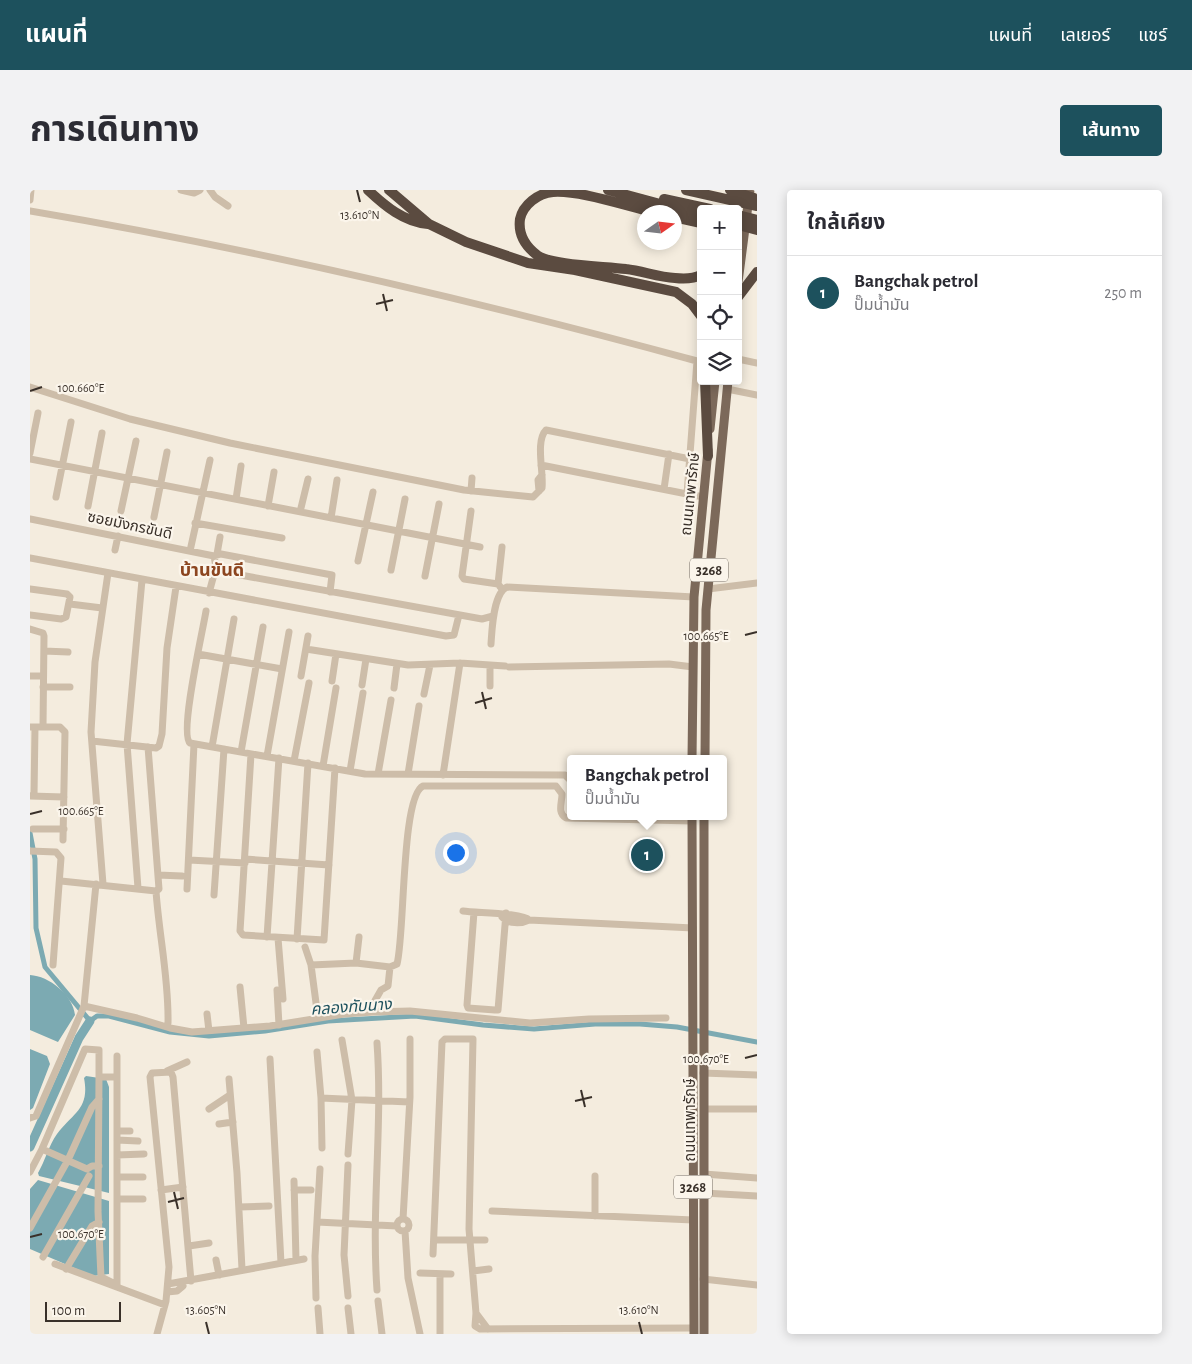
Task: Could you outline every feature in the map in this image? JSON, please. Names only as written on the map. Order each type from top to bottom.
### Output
[{"type":"highway","points":[[368,190],[405,219],[414,223],[429,224]]},
{"type":"highway","points":[[389,190],[429,224],[466,242],[528,263],[575,270],[676,292],[692,304],[697,311]]},
{"type":"highway","points":[[608,190],[697,214]]},
{"type":"highway","points":[[626,190],[697,206]]},
{"type":"highway","points":[[686,190],[757,206]]},
{"type":"highway","points":[[730,190],[757,199]]},
{"type":"highway","points":[[637,208],[576,194],[554,192],[544,194],[532,200],[521,214],[520,232],[525,244],[543,259],[628,269],[672,278],[684,279],[697,276]]},
{"type":"highway","points":[[742,216],[757,220]]},
{"type":"highway","points":[[682,219],[697,222]]},
{"type":"highway","points":[[742,226],[757,230]]},
{"type":"highway","points":[[742,233],[757,236]]},
{"type":"highway","points":[[740,295],[757,272]]},
{"type":"highway","points":[[706,385],[708,456]]},
{"type":"main road","points":[[736,205],[738,190]]},
{"type":"main road","points":[[742,251],[750,190]]},
{"type":"main road","name":"ถนนเทพารักษ์","points":[[692,755],[694,597],[715,385]]},
{"type":"main road","name":"ถนนเทพารักษ์","points":[[705,755],[708,589],[727,385]]},
{"type":"main road","points":[[692,748],[705,748]]},
{"type":"main road","name":"ถนนเทพารักษ์","points":[[692,820],[694,1331]]},
{"type":"main road","name":"ถนนเทพารักษ์","points":[[704,820],[704,1334]]},
{"type":"street","points":[[30,200],[31,190]]},
{"type":"street","points":[[181,190],[197,193],[200,190]]},
{"type":"street","points":[[210,190],[215,197],[228,206]]},
{"type":"street","points":[[30,211],[91,221],[366,278],[532,316],[697,361],[687,494]]},
{"type":"street","points":[[742,360],[757,363]]},
{"type":"street","points":[[727,385],[757,394]]},
{"type":"street","points":[[30,387],[130,418],[198,435],[471,491],[530,498],[542,488],[540,465],[543,435],[546,430],[690,459]]},
{"type":"street","points":[[30,453],[38,413]]},
{"type":"street","points":[[56,497],[71,422]]},
{"type":"street","points":[[88,506],[102,433]]},
{"type":"street","points":[[121,511],[136,441]]},
{"type":"street","points":[[154,518],[167,452]]},
{"type":"street","points":[[664,489],[669,454]]},
{"type":"street","points":[[30,459],[480,547]]},
{"type":"street","points":[[190,551],[210,460]]},
{"type":"street","points":[[540,465],[704,497]]},
{"type":"street","points":[[236,499],[241,466]]},
{"type":"street","points":[[268,506],[274,472]]},
{"type":"street","points":[[471,491],[472,478]]},
{"type":"street","points":[[300,512],[308,479]]},
{"type":"street","points":[[331,518],[337,480]]},
{"type":"street","points":[[358,561],[373,492]]},
{"type":"street","points":[[391,570],[406,499]]},
{"type":"street","points":[[425,576],[439,504]]},
{"type":"street","points":[[472,511],[465,545],[462,576],[464,579],[500,586],[694,597]]},
{"type":"street","name":"ซอยมังกรขันดี","points":[[30,519],[190,551],[332,575],[330,592]]},
{"type":"street","points":[[195,523],[282,538]]},
{"type":"street","points":[[115,550],[118,536]]},
{"type":"street","points":[[210,593],[220,537]]},
{"type":"street","points":[[491,644],[493,616],[500,586],[502,546]]},
{"type":"street","points":[[30,558],[176,587],[446,636],[454,635],[458,616]]},
{"type":"street","points":[[216,567],[224,572],[458,616],[482,619],[493,616]]},
{"type":"street","points":[[30,1118],[36,1116],[84,1006],[99,884],[92,742],[95,662],[108,573]]},
{"type":"street","points":[[138,888],[127,744],[142,580]]},
{"type":"street","points":[[708,589],[757,583]]},
{"type":"street","points":[[92,742],[148,747],[159,746],[162,734],[167,648],[176,587]]},
{"type":"street","points":[[30,589],[67,594],[70,597],[68,614],[64,618],[30,615]]},
{"type":"street","points":[[70,604],[102,608]]},
{"type":"street","points":[[206,611],[186,732],[187,741],[194,744],[251,754],[378,774],[565,776],[567,778]]},
{"type":"street","points":[[212,747],[234,619]]},
{"type":"street","points":[[241,752],[263,627]]},
{"type":"street","points":[[30,629],[43,633],[43,727]]},
{"type":"street","points":[[267,756],[289,632]]},
{"type":"street","points":[[302,676],[308,636]]},
{"type":"street","points":[[306,649],[397,664],[460,664],[507,667],[669,664],[693,667]]},
{"type":"street","points":[[44,651],[68,652]]},
{"type":"street","points":[[198,654],[282,669]]},
{"type":"street","points":[[323,766],[334,685],[336,654]]},
{"type":"street","points":[[350,771],[366,659]]},
{"type":"street","points":[[394,688],[397,664]]},
{"type":"street","points":[[443,775],[460,664]]},
{"type":"street","points":[[424,694],[430,665]]},
{"type":"street","points":[[490,665],[490,686]]},
{"type":"street","points":[[30,676],[43,676]]},
{"type":"street","points":[[294,761],[308,683]]},
{"type":"street","points":[[43,687],[70,687]]},
{"type":"street","points":[[378,774],[392,700]]},
{"type":"street","points":[[408,774],[419,706]]},
{"type":"street","points":[[63,840],[66,732],[63,728],[32,727],[32,796],[64,796]]},
{"type":"street","points":[[188,888],[194,744]]},
{"type":"street","points":[[148,747],[160,887],[156,891],[159,937],[168,993],[168,1023]]},
{"type":"street","points":[[214,895],[224,749]]},
{"type":"street","points":[[251,754],[241,934],[322,941],[325,937],[334,768]]},
{"type":"street","points":[[267,937],[279,758]]},
{"type":"street","points":[[297,939],[308,763]]},
{"type":"street","points":[[311,965],[356,963],[390,967],[397,964],[409,824],[413,799],[419,788],[439,785],[556,786],[562,794],[560,809],[567,818]]},
{"type":"street","points":[[33,829],[64,829]]},
{"type":"street","points":[[30,851],[56,852],[61,858],[61,881],[53,965]]},
{"type":"street","points":[[189,860],[216,862],[273,861],[329,865]]},
{"type":"street","points":[[158,875],[182,876]]},
{"type":"street","points":[[61,881],[156,891]]},
{"type":"street","points":[[463,911],[526,917],[529,920],[693,928]]},
{"type":"street","points":[[474,912],[466,1003],[468,1008],[498,1010],[503,916]]},
{"type":"street","points":[[278,938],[284,998]]},
{"type":"street","points":[[356,963],[359,938]]},
{"type":"street","points":[[305,947],[311,965],[318,1018]]},
{"type":"street","points":[[373,1004],[378,993],[388,986],[390,967]]},
{"type":"street","points":[[240,986],[244,1028]]},
{"type":"street","points":[[277,990],[279,1025]]},
{"type":"street","points":[[84,1006],[192,1032],[279,1025],[350,1014],[410,1011],[530,1023],[589,1018],[666,1018]]},
{"type":"street","points":[[207,1014],[209,1031]]},
{"type":"street","points":[[433,1254],[442,1042],[445,1038],[470,1038],[475,1041],[471,1120],[470,1241],[476,1313],[488,1329],[694,1331]]},
{"type":"street","points":[[410,1039],[403,1220],[408,1225],[405,1231],[408,1278],[420,1334]]},
{"type":"street","points":[[342,1040],[352,1100],[348,1154]]},
{"type":"street","points":[[377,1043],[380,1101],[374,1224],[377,1290]]},
{"type":"street","points":[[30,1172],[42,1149],[85,1049],[100,1050],[98,1176],[101,1277],[117,1286]]},
{"type":"street","points":[[317,1052],[321,1098],[322,1148]]},
{"type":"street","points":[[117,1056],[117,1286]]},
{"type":"street","points":[[270,1059],[281,1263]]},
{"type":"street","points":[[158,1334],[168,1288],[169,1267],[150,1077],[152,1073],[167,1071],[186,1062]]},
{"type":"street","points":[[167,1071],[171,1072],[173,1077],[191,1281]]},
{"type":"street","points":[[704,1073],[757,1075]]},
{"type":"street","points":[[99,1077],[116,1077]]},
{"type":"street","points":[[229,1079],[242,1269]]},
{"type":"street","points":[[208,1109],[230,1095]]},
{"type":"street","points":[[30,1228],[68,1160],[92,1107],[99,1098]]},
{"type":"street","points":[[321,1098],[409,1102]]},
{"type":"street","points":[[704,1109],[757,1109]]},
{"type":"street","points":[[218,1124],[233,1122]]},
{"type":"street","points":[[117,1131],[130,1131]]},
{"type":"street","points":[[117,1140],[138,1141]]},
{"type":"street","points":[[42,1149],[68,1160],[88,1172],[95,1179],[98,1176]]},
{"type":"street","points":[[117,1155],[144,1154]]},
{"type":"street","points":[[348,1165],[344,1255],[348,1296]]},
{"type":"street","points":[[43,1257],[88,1172],[92,1166],[99,1166]]},
{"type":"street","points":[[316,1298],[315,1256],[320,1169]]},
{"type":"street","points":[[704,1174],[757,1178]]},
{"type":"street","points":[[594,1216],[595,1176]]},
{"type":"street","points":[[118,1177],[143,1177]]},
{"type":"street","points":[[168,1288],[242,1269],[300,1260],[294,1181]]},
{"type":"street","points":[[161,1190],[183,1187]]},
{"type":"street","points":[[294,1190],[311,1190]]},
{"type":"street","points":[[704,1193],[757,1196]]},
{"type":"street","points":[[118,1199],[143,1199]]},
{"type":"street","points":[[239,1207],[269,1206]]},
{"type":"street","points":[[492,1211],[693,1220]]},
{"type":"street","points":[[397,1226],[398,1221],[403,1220]]},
{"type":"street","points":[[66,1269],[92,1226],[99,1222]]},
{"type":"street","points":[[317,1222],[397,1226],[399,1230],[405,1231]]},
{"type":"street","points":[[435,1240],[485,1240]]},
{"type":"street","points":[[189,1246],[209,1243]]},
{"type":"street","points":[[216,1260],[219,1275]]},
{"type":"street","points":[[55,1264],[165,1304]]},
{"type":"street","points":[[473,1271],[489,1269]]},
{"type":"street","points":[[420,1273],[451,1274]]},
{"type":"street","points":[[440,1274],[440,1334]]},
{"type":"street","points":[[703,1279],[757,1285]]},
{"type":"street","points":[[168,1288],[177,1291],[183,1286]]},
{"type":"street","points":[[378,1301],[382,1334]]},
{"type":"street","points":[[318,1308],[320,1334]]},
{"type":"street","points":[[348,1308],[351,1334]]},
{"type":"water","points":[[30,975],[52,983],[70,1000],[75,1015],[58,1042],[30,1030]]},
{"type":"water","points":[[30,1049],[47,1056],[50,1064],[33,1108],[30,1110]]},
{"type":"water","points":[[86,1076],[106,1079],[109,1087],[109,1193],[39,1176],[38,1173],[54,1138],[82,1104],[85,1097],[84,1078]]},
{"type":"water","points":[[38,1180],[109,1201],[109,1274],[93,1276],[30,1249],[30,1189]]},
{"type":"waterway","name":"คลองทับนาง","points":[[30,833],[35,859],[36,928],[45,967],[90,1021],[97,1016],[109,1016],[170,1032],[209,1036],[265,1031],[328,1021],[415,1016],[483,1025],[534,1029],[595,1024],[640,1024],[677,1027],[757,1042]]},
{"type":"waterway","name":"คลองทับนาง","points":[[30,1147],[79,1038],[90,1021]]},
{"type":"place","name":"Bangchak petrol","points":[[647,855]]},
{"type":"district","name":"บ้านขันดี","points":[[212,570]]}]
